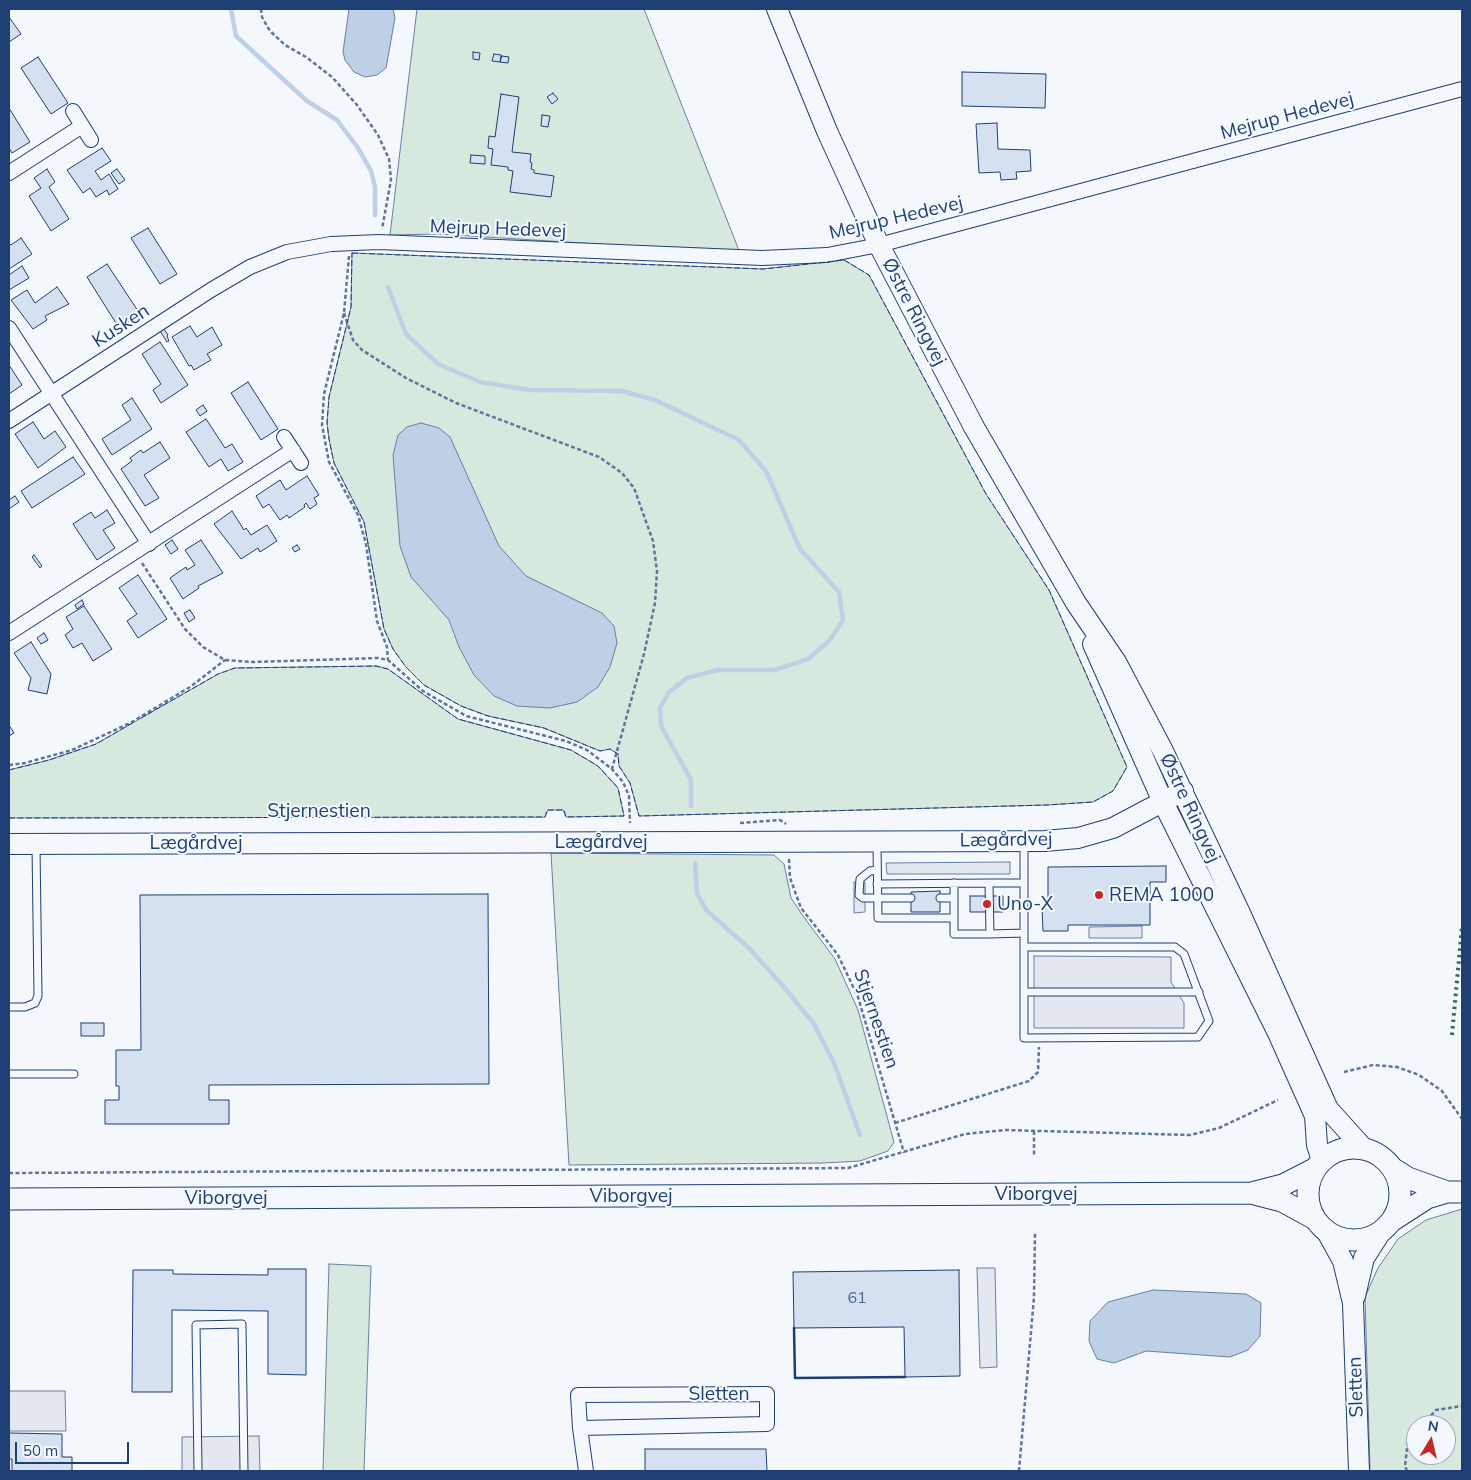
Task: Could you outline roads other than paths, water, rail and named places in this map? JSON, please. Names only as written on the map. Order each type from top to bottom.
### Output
[{"type":"main road","points":[[1346,1149],[1364,1149],[1380,1156],[1392,1168],[1408,1178],[1455,1192],[1418,1203],[1386,1226],[1362,1240],[1335,1236],[1321,1225],[1311,1211],[1308,1193],[1312,1175],[1319,1164],[1346,1149]]},
{"type":"main road","name":"Viborgvej","points":[[1252,1193],[1283,1185],[1319,1164]]},
{"type":"main road","points":[[1386,1226],[1397,1212],[1400,1193],[1392,1168]]},
{"type":"main road","name":"Viborgvej","points":[[9,1199],[1252,1193],[1282,1200],[1321,1225]]},
{"type":"street","name":"Østre Ringvej","points":[[777,9],[827,130],[879,245],[974,427],[1076,603],[1116,662],[1183,791],[1328,1109],[1364,1149]]},
{"type":"street","name":"Mejrup Hedevej","points":[[211,290],[250,267],[288,252],[331,244],[379,242],[762,258],[827,255],[879,245],[1462,89]]},
{"type":"street","points":[[73,111],[91,140]]},
{"type":"street","points":[[9,173],[82,126]]},
{"type":"street","name":"Kusken","points":[[9,421],[211,290]]},
{"type":"street","points":[[9,328],[149,544]]},
{"type":"street","points":[[284,437],[301,463]]},
{"type":"street","points":[[9,633],[136,553],[293,450]]},
{"type":"street","name":"Østre Ringvej","points":[[1076,603],[1163,802],[1278,1033],[1314,1116],[1319,1164]]},
{"type":"street","name":"Lægårdvej","points":[[9,844],[1024,841],[1078,838],[1113,828],[1183,791]]},
{"type":"street","name":"Sletten","points":[[1321,1225],[1343,1261],[1353,1303],[1359,1471]]},
{"type":"street","name":"Sletten","points":[[1353,1303],[1364,1258],[1386,1226]]},
{"type":"street","name":"Sletten","points":[[580,1428],[767,1424],[767,1394],[578,1395],[580,1428],[586,1471]]},
{"type":"lane","points":[[877,841],[878,918],[954,918]]},
{"type":"lane","points":[[1024,841],[1024,883],[1024,933],[1024,947],[1024,1038],[1198,1037],[1209,1020],[1184,954],[1175,947],[1024,947]]},
{"type":"lane","points":[[9,1007],[25,1007],[35,1003],[38,996],[36,844]]},
{"type":"lane","points":[[877,870],[870,871],[860,880],[859,895],[863,898],[911,898]]},
{"type":"lane","points":[[954,883],[954,934],[1024,933]]},
{"type":"lane","points":[[989,883],[990,934]]},
{"type":"lane","points":[[877,884],[1024,883]]},
{"type":"lane","points":[[940,898],[954,898]]},
{"type":"lane","points":[[1024,992],[1199,992]]},
{"type":"lane","points":[[9,1074],[74,1074]]},
{"type":"lane","points":[[198,1471],[196,1325],[242,1324],[244,1471]]},
{"type":"water","points":[[349,9],[393,9],[395,18],[386,68],[377,75],[365,77],[354,72],[345,60],[343,52]]},
{"type":"water","points":[[421,423],[439,428],[450,437],[499,546],[526,576],[602,613],[614,626],[617,643],[610,667],[598,687],[577,702],[550,708],[517,706],[494,696],[474,675],[459,647],[449,620],[411,577],[400,546],[393,455],[398,435],[407,427]]},
{"type":"water","points":[[1153,1290],[1246,1294],[1261,1303],[1260,1336],[1248,1350],[1230,1357],[1146,1351],[1114,1363],[1097,1359],[1089,1341],[1090,1321],[1108,1302]]},
{"type":"waterway","points":[[231,9],[236,36],[307,101],[337,120],[358,148],[371,171],[375,187],[375,215]]},
{"type":"waterway","points":[[388,287],[406,334],[438,364],[480,382],[530,390],[622,391],[655,400],[739,440],[766,471],[800,549],[839,592],[843,620],[830,640],[808,659],[775,670],[718,670],[687,678],[669,692],[660,708],[661,726],[691,780],[691,806]]},
{"type":"waterway","points":[[695,863],[697,893],[706,910],[750,949],[814,1024],[834,1063],[860,1135]]},
{"type":"place","name":"REMA 1000","points":[[1099,895]]},
{"type":"place","name":"Uno-X","points":[[987,904]]}]
